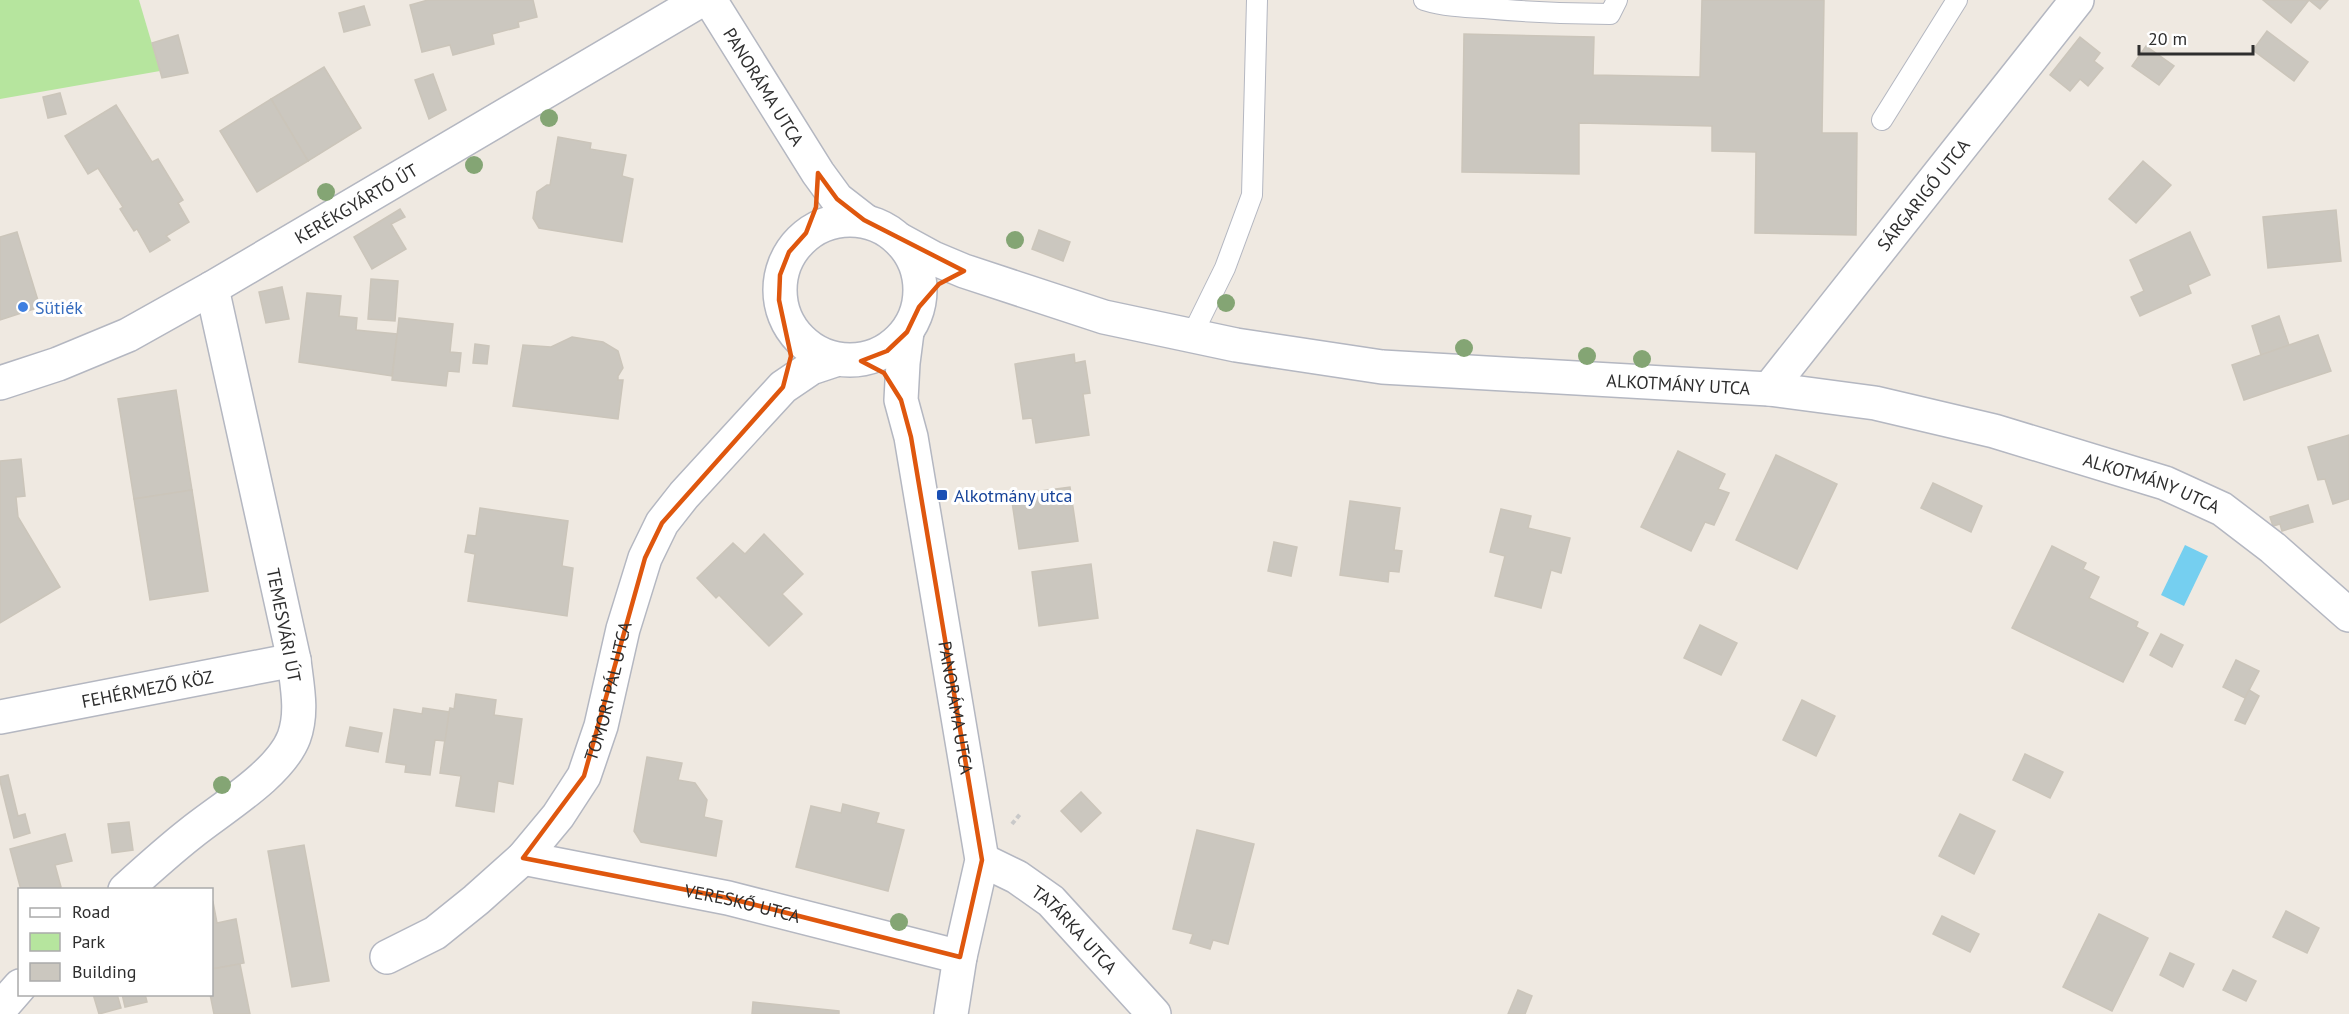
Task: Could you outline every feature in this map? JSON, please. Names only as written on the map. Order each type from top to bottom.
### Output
[{"type":"street","name":"KERÉKGYÁRTÓ ÚT","points":[[0,383],[58,364],[128,335],[702,0]]},
{"type":"street","name":"PANORÁMA UTCA","points":[[710,0],[818,172],[837,199],[864,220]]},
{"type":"street","name":"SÁRGARIGÓ UTCA","points":[[1769,389],[2077,0]]},
{"type":"street","points":[[818,172],[816,207],[806,233],[789,252],[780,275],[779,300],[787,324],[807,347],[848,360],[887,351],[939,284],[964,271]]},
{"type":"street","points":[[806,233],[833,221],[864,220],[900,240],[915,260],[921,283],[913,320]]},
{"type":"street","name":"ALKOTMÁNY UTCA","points":[[900,240],[933,258],[964,271],[1104,317],[1191,336],[1382,367],[1769,389],[1875,403],[1994,431],[2165,483],[2222,509],[2274,548],[2349,615]]},
{"type":"street","name":"TEMESVÁRI ÚT","points":[[126,888],[284,757],[294,736],[300,711],[294,660],[212,288]]},
{"type":"street","name":"PANORÁMA UTCA","points":[[901,400],[903,363],[913,320]]},
{"type":"street","name":"TOMORI PÁL UTCA","points":[[783,387],[791,356],[787,324]]},
{"type":"street","name":"PANORÁMA UTCA","points":[[848,360],[884,374],[901,400],[911,437],[982,860],[960,957],[951,1014]]},
{"type":"street","name":"TOMORI PÁL UTCA","points":[[387,957],[435,933],[476,900],[523,858],[558,816],[584,776],[601,726],[623,629],[645,558],[662,523],[684,495],[783,387],[811,368],[848,360]]},
{"type":"street","name":"FEHÉRMEZŐ KÖZ","points":[[0,717],[294,660]]},
{"type":"street","name":"VERESKŐ UTCA","points":[[523,858],[728,898],[960,957]]},
{"type":"street","name":"TATÁRKA UTCA","points":[[982,860],[1017,878],[1051,901],[1154,1014]]},
{"type":"street","points":[[0,1009],[18,988]]},
{"type":"lane","points":[[1191,336],[1225,268],[1252,195],[1257,0]]},
{"type":"lane","points":[[1424,0],[1438,4],[1495,9],[1610,14],[1617,0]]},
{"type":"lane","points":[[1882,120],[1957,0]]},
{"type":"highlighted area","points":[[818,173],[837,199],[864,220],[964,271],[939,284],[919,307],[907,332],[887,351],[861,361],[884,373],[901,400],[911,437],[982,860],[960,957],[728,898],[523,858],[584,776],[645,558],[662,523],[783,387],[791,356],[779,300],[780,275],[789,252],[806,233],[816,207]]},
{"type":"green space","points":[[0,0],[139,0],[160,71],[0,99]]},
{"type":"water","points":[[2185,545],[2208,556],[2184,606],[2161,595]]},
{"type":"building","points":[[428,0],[533,0],[537,17],[518,22],[519,27],[492,34],[494,44],[453,55],[450,45],[422,52],[410,5]]},
{"type":"building","points":[[1702,0],[1824,0],[1822,133],[1857,133],[1856,235],[1755,233],[1756,152],[1712,151],[1712,126],[1579,123],[1579,174],[1462,172],[1464,34],[1594,37],[1593,75],[1700,77]]},
{"type":"building","points":[[2263,0],[2309,0],[2291,23]]},
{"type":"building","points":[[2309,0],[2328,0],[2320,9]]},
{"type":"building","points":[[364,6],[370,25],[344,32],[339,13]]},
{"type":"building","points":[[2267,31],[2308,62],[2294,81],[2253,50]]},
{"type":"building","points":[[178,35],[188,73],[162,78],[152,43]]},
{"type":"building","points":[[2080,37],[2100,53],[2094,61],[2103,68],[2088,86],[2080,79],[2070,91],[2050,75]]},
{"type":"building","points":[[2146,46],[2174,66],[2159,85],[2132,66]]},
{"type":"building","points":[[324,67],[361,128],[308,161],[271,99]]},
{"type":"building","points":[[433,74],[446,110],[429,119],[415,80]]},
{"type":"building","points":[[60,93],[66,114],[48,118],[43,97]]},
{"type":"building","points":[[271,99],[308,161],[257,192],[220,131]]},
{"type":"building","points":[[116,105],[152,162],[158,159],[183,200],[178,203],[189,222],[166,236],[170,240],[150,252],[137,229],[134,231],[120,209],[123,207],[98,168],[88,174],[65,136]]},
{"type":"building","points":[[558,137],[591,143],[590,149],[626,155],[622,176],[633,179],[622,242],[539,228],[533,218],[537,192],[550,185]]},
{"type":"building","points":[[2143,161],[2171,185],[2136,223],[2109,199]]},
{"type":"building","points":[[400,209],[405,217],[391,224],[406,249],[372,269],[354,237]]},
{"type":"building","points":[[2336,210],[2341,261],[2268,268],[2263,217]]},
{"type":"building","points":[[1039,230],[1070,242],[1063,261],[1032,249]]},
{"type":"building","points":[[17,232],[40,307],[0,320],[0,237]]},
{"type":"building","points":[[2190,232],[2210,275],[2188,285],[2191,293],[2140,316],[2131,297],[2144,291],[2130,260]]},
{"type":"building","points":[[371,279],[398,281],[395,321],[368,319]]},
{"type":"building","points":[[282,287],[289,319],[266,323],[259,292]]},
{"type":"building","points":[[307,293],[341,296],[339,316],[357,318],[356,330],[397,334],[392,376],[299,362]]},
{"type":"building","points":[[2279,316],[2289,345],[2261,355],[2252,326]]},
{"type":"building","points":[[399,318],[453,324],[450,352],[461,353],[459,372],[448,371],[446,386],[392,380]]},
{"type":"building","points":[[2318,335],[2331,371],[2244,400],[2232,365]]},
{"type":"building","points":[[572,337],[603,342],[618,351],[623,368],[618,380],[623,380],[618,419],[513,406],[523,345],[551,347]]},
{"type":"building","points":[[475,344],[489,346],[487,364],[473,363]]},
{"type":"building","points":[[1074,354],[1075,363],[1085,361],[1090,393],[1083,394],[1089,435],[1036,443],[1032,418],[1023,419],[1015,364]]},
{"type":"building","points":[[176,390],[192,490],[134,499],[118,399]]},
{"type":"building","points":[[2349,435],[2349,499],[2333,504],[2325,479],[2318,480],[2308,447]]},
{"type":"building","points":[[1678,451],[1725,474],[1718,489],[1729,493],[1714,525],[1705,522],[1691,551],[1641,527]]},
{"type":"building","points":[[1776,455],[1837,484],[1797,569],[1736,540]]},
{"type":"building","points":[[21,459],[25,496],[16,497],[18,517],[60,587],[0,623],[0,461]]},
{"type":"building","points":[[1933,483],[1982,506],[1971,532],[1921,508]]},
{"type":"building","points":[[1070,487],[1078,541],[1019,549],[1011,495]]},
{"type":"building","points":[[192,490],[208,591],[150,600],[134,499]]},
{"type":"building","points":[[1350,501],[1400,508],[1394,550],[1402,551],[1399,572],[1389,571],[1388,582],[1340,575]]},
{"type":"building","points":[[2308,505],[2313,522],[2282,531],[2280,524],[2273,526],[2270,517]]},
{"type":"building","points":[[480,508],[568,521],[562,566],[573,568],[567,616],[468,601],[475,554],[465,552],[468,535],[476,536]]},
{"type":"building","points":[[1501,509],[1531,516],[1528,528],[1570,538],[1561,573],[1551,570],[1541,608],[1495,596],[1505,556],[1490,552]]},
{"type":"building","points":[[764,534],[803,574],[782,594],[802,614],[769,646],[719,595],[716,598],[697,578],[733,543],[745,554]]},
{"type":"building","points":[[1274,542],[1297,547],[1291,576],[1268,571]]},
{"type":"building","points":[[2052,546],[2086,563],[2083,569],[2099,577],[2089,598],[2138,622],[2136,627],[2148,633],[2123,682],[2012,628]]},
{"type":"building","points":[[1091,564],[1098,618],[1039,626],[1032,572]]},
{"type":"building","points":[[1700,625],[1737,643],[1721,675],[1684,658]]},
{"type":"building","points":[[2161,634],[2183,645],[2172,667],[2150,655]]},
{"type":"building","points":[[2236,660],[2259,671],[2245,698],[2223,687]]},
{"type":"building","points":[[2249,690],[2259,696],[2245,724],[2235,720]]},
{"type":"building","points":[[456,694],[496,700],[494,715],[522,719],[513,784],[498,781],[494,812],[456,806],[461,776],[440,773],[449,712],[450,708],[454,709]]},
{"type":"building","points":[[1802,700],[1835,716],[1816,756],[1783,740]]},
{"type":"building","points":[[423,708],[449,712],[445,741],[435,740],[430,775],[405,772],[406,765],[386,762],[394,709],[422,714]]},
{"type":"building","points":[[350,727],[382,733],[378,752],[346,746]]},
{"type":"building","points":[[2025,754],[2063,772],[2050,798],[2013,780]]},
{"type":"building","points":[[647,757],[682,763],[678,780],[695,783],[707,800],[704,817],[722,821],[716,856],[641,842],[634,831]]},
{"type":"building","points":[[8,775],[18,816],[25,814],[30,833],[14,838],[0,781],[0,777]]},
{"type":"building","points":[[1081,792],[1101,813],[1081,832],[1061,811]]},
{"type":"building","points":[[843,804],[879,813],[876,823],[904,830],[888,891],[796,867],[811,806],[841,813]]},
{"type":"building","points":[[1960,814],[1995,831],[1974,874],[1939,856]]},
{"type":"building","points":[[129,822],[133,850],[112,853],[108,824]]},
{"type":"building","points":[[1197,830],[1254,844],[1228,944],[1213,940],[1210,949],[1190,943],[1193,934],[1173,929]]},
{"type":"building","points":[[65,834],[72,861],[55,865],[61,887],[20,888],[10,849]]},
{"type":"building","points":[[304,845],[329,981],[292,987],[268,851]]},
{"type":"building","points":[[213,902],[217,923],[236,919],[244,963],[213,969]]},
{"type":"building","points":[[2286,911],[2319,928],[2307,953],[2273,937]]},
{"type":"building","points":[[2099,914],[2148,938],[2112,1011],[2063,987]]},
{"type":"building","points":[[1942,916],[1979,934],[1970,952],[1933,934]]},
{"type":"building","points":[[2170,953],[2194,964],[2183,987],[2160,975]]},
{"type":"building","points":[[240,964],[250,1014],[214,1014],[210,996],[213,996],[213,969]]},
{"type":"building","points":[[2233,970],[2256,981],[2246,1001],[2223,990]]},
{"type":"building","points":[[1518,990],[1532,996],[1525,1014],[1508,1014]]},
{"type":"building","points":[[94,996],[118,996],[121,1008],[99,1014]]},
{"type":"building","points":[[122,996],[146,996],[147,1002],[125,1007]]},
{"type":"building","points":[[753,1002],[839,1011],[839,1014],[752,1014]]},
{"type":"place","name":"Sütiék","points":[[23,307]]},
{"type":"place","name":"Alkotmány utca","points":[[942,495]]}]
